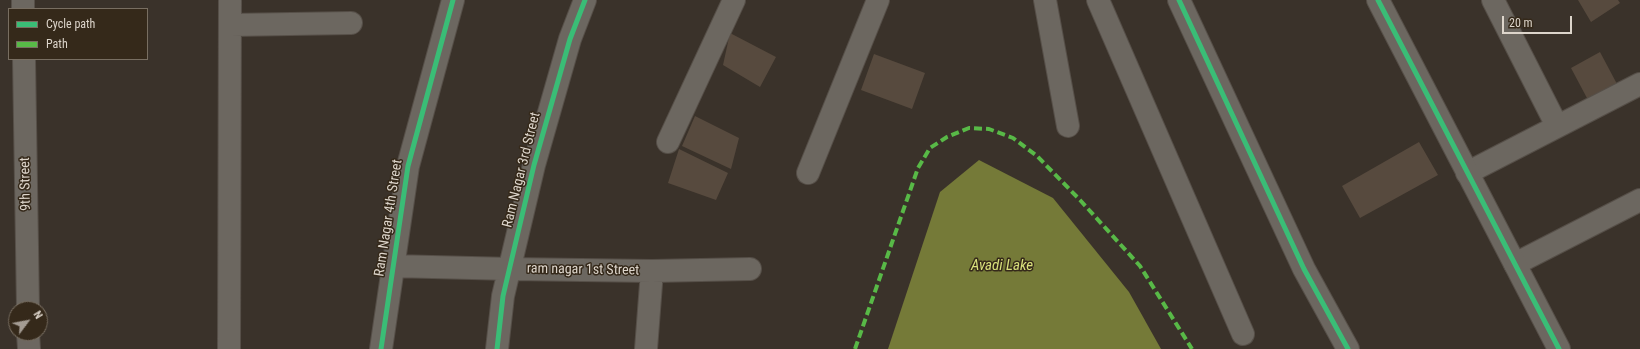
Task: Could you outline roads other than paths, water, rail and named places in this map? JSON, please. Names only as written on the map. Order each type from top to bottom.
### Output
[{"type":"street","points":[[228,349],[230,0]]},
{"type":"street","name":"Ram Nagar 4th Street","points":[[381,349],[408,166],[453,0]]},
{"type":"street","name":"Ram Nagar 3rd Street","points":[[497,349],[504,296],[534,165],[570,39],[585,0]]},
{"type":"street","points":[[668,142],[734,0]]},
{"type":"street","points":[[808,173],[878,0]]},
{"type":"street","points":[[1045,0],[1068,126]]},
{"type":"street","points":[[1098,0],[1243,334]]},
{"type":"street","points":[[1179,0],[1304,269],[1348,349]]},
{"type":"street","points":[[1378,0],[1559,349]]},
{"type":"street","points":[[1493,0],[1557,126]]},
{"type":"street","points":[[231,25],[351,23]]},
{"type":"street","name":"9th Street","points":[[24,60],[28,301]]},
{"type":"street","points":[[1468,172],[1640,84]]},
{"type":"street","points":[[1515,264],[1640,200]]},
{"type":"street","name":"ram nagar 1st Street","points":[[393,266],[652,271],[750,269]]},
{"type":"street","points":[[646,349],[652,271]]},
{"type":"water","name":"Avadi Lake","points":[[979,160],[1053,198],[1129,292],[1161,349],[888,349],[940,192]]}]
